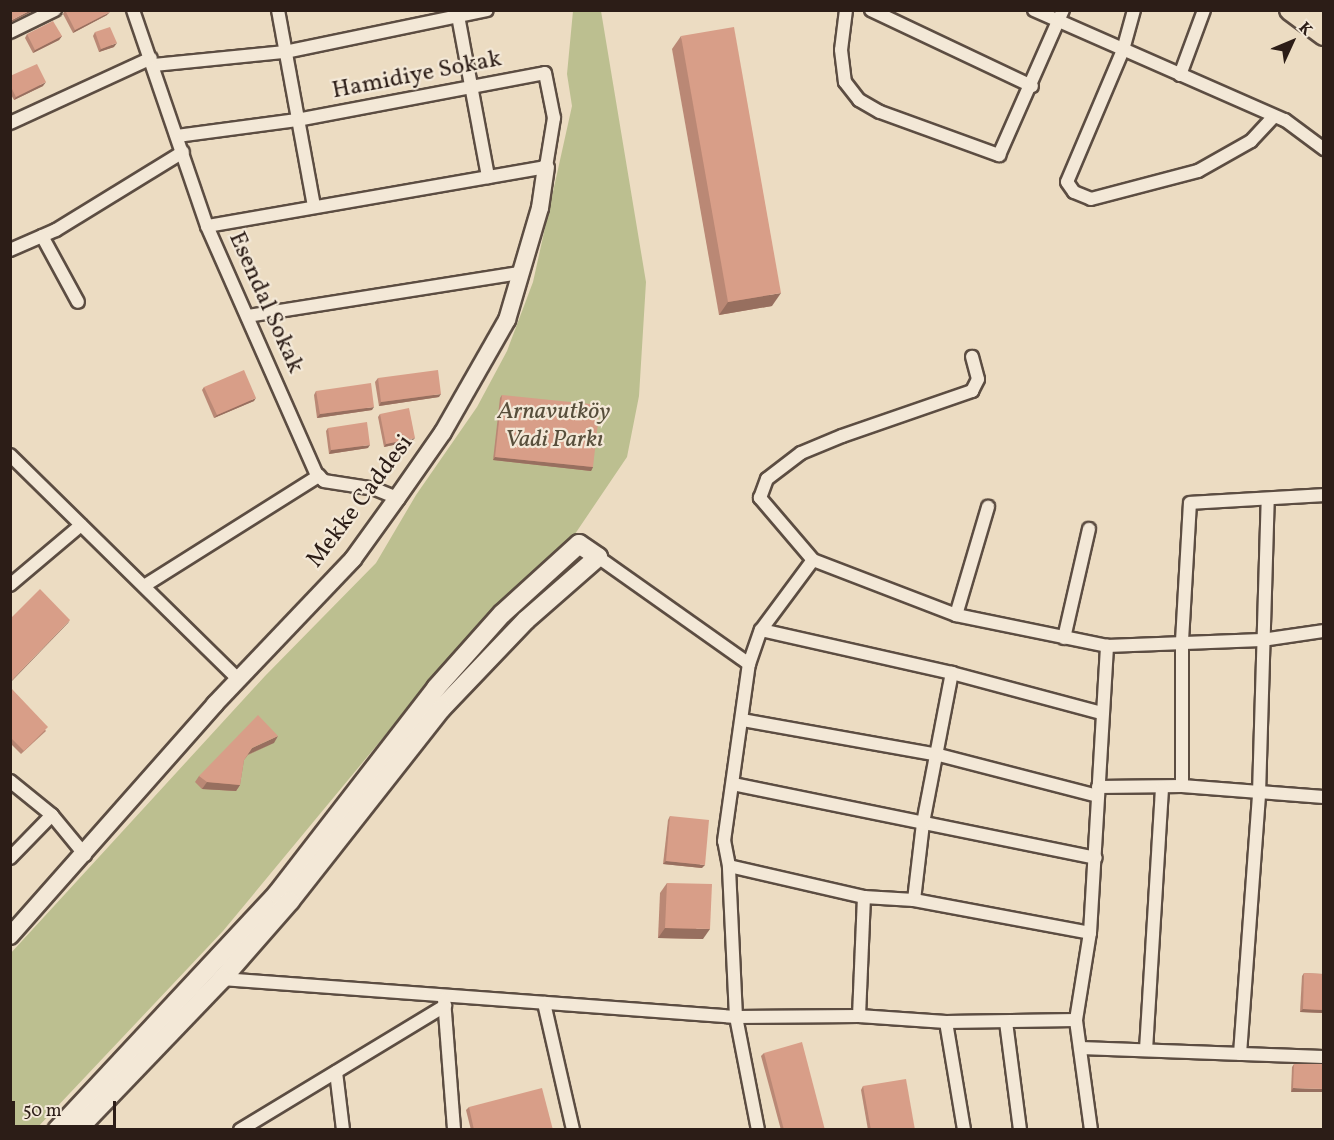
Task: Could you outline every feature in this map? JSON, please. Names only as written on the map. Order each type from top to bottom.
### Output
[{"type":"main road","points":[[1290,10],[1323,35]]},
{"type":"main road","points":[[1319,10],[1323,14]]},
{"type":"main road","points":[[57,1130],[216,974],[290,901],[441,709],[526,620],[598,557],[579,544],[502,614],[436,688],[216,974],[78,1130]]},
{"type":"street","points":[[10,32],[55,10]]},
{"type":"street","name":"Esendal Sokak","points":[[133,10],[153,62],[207,226],[319,476]]},
{"type":"street","points":[[278,10],[314,207]]},
{"type":"street","points":[[10,123],[153,62],[285,52],[421,16],[458,16],[487,10]]},
{"type":"street","points":[[846,10],[842,50],[845,82],[859,100],[880,112],[999,155],[1032,86],[1061,16]]},
{"type":"street","points":[[871,10],[1032,86]]},
{"type":"street","points":[[1034,10],[1061,16],[1123,50],[1274,116],[1323,149]]},
{"type":"street","points":[[1134,10],[1123,50],[1067,182],[1074,192],[1091,199],[1198,171],[1251,141],[1274,116]]},
{"type":"street","points":[[1180,75],[1204,10]]},
{"type":"street","points":[[458,16],[469,89],[488,177]]},
{"type":"street","name":"Hamidiye Sokak","points":[[177,136],[297,120],[544,73]]},
{"type":"street","name":"Mekke Caddesi","points":[[10,936],[85,855],[238,679],[352,560],[443,432],[507,320],[540,207],[554,118],[544,73]]},
{"type":"street","points":[[10,250],[42,236],[183,152]]},
{"type":"street","points":[[207,226],[546,166]]},
{"type":"street","points":[[42,236],[78,302]]},
{"type":"street","points":[[248,316],[520,273]]},
{"type":"street","points":[[972,357],[978,379],[972,392],[842,436],[801,453],[767,479],[760,498],[813,560],[956,615],[1107,646],[1182,641],[1262,640],[1323,630]]},
{"type":"street","points":[[11,456],[238,679]]},
{"type":"street","points":[[144,586],[319,476],[324,481],[375,489],[398,498]]},
{"type":"street","points":[[1182,786],[1182,641],[1190,503],[1268,499],[1323,492]]},
{"type":"street","points":[[1240,1054],[1259,794],[1268,499]]},
{"type":"street","points":[[956,615],[988,507]]},
{"type":"street","points":[[10,585],[81,525]]},
{"type":"street","points":[[1064,638],[1089,529]]},
{"type":"street","points":[[598,557],[749,664]]},
{"type":"street","points":[[758,1130],[736,1017],[729,866],[724,841],[749,664],[760,630],[813,560]]},
{"type":"street","points":[[760,630],[952,673],[1101,713]]},
{"type":"street","points":[[1091,1130],[1076,1020],[1090,933],[1096,858],[1101,713],[1107,646]]},
{"type":"street","points":[[914,900],[923,823],[939,755],[952,673]]},
{"type":"street","points":[[742,720],[939,755],[1097,792],[1182,786],[1259,794],[1323,797]]},
{"type":"street","points":[[10,781],[52,815],[85,855]]},
{"type":"street","points":[[733,784],[1096,858]]},
{"type":"street","points":[[1146,1050],[1162,787]]},
{"type":"street","points":[[10,858],[52,815]]},
{"type":"street","points":[[729,866],[864,897],[914,900],[1090,933]]},
{"type":"street","points":[[859,1016],[864,897]]},
{"type":"street","points":[[216,974],[444,1001],[544,1003],[736,1017],[859,1016],[946,1023],[1076,1020]]},
{"type":"street","points":[[240,1130],[336,1072],[444,1001]]},
{"type":"street","points":[[444,1001],[454,1130]]},
{"type":"street","points":[[544,1003],[573,1130]]},
{"type":"street","points":[[1006,1022],[1020,1130]]},
{"type":"street","points":[[946,1023],[964,1130]]},
{"type":"street","points":[[1080,1048],[1323,1057]]},
{"type":"street","points":[[336,1072],[343,1130]]},
{"type":"green space","name":"Arnavutköy Vadi Parkı","points":[[573,11],[601,11],[646,282],[639,396],[627,457],[575,534],[464,640],[223,931],[36,1129],[11,1129],[10,954],[265,676],[376,563],[416,495],[477,407],[507,351],[533,282],[572,106],[567,74]]},
{"type":"building","points":[[10,10],[31,10],[10,21]]},
{"type":"building","points":[[65,10],[109,10],[110,12],[75,30]]},
{"type":"building","points":[[53,21],[62,36],[35,50],[27,34]]},
{"type":"building","points":[[110,27],[117,43],[101,49],[95,32]]},
{"type":"building","points":[[734,27],[781,293],[728,302],[681,36]]},
{"type":"building","points":[[37,64],[46,82],[16,97],[10,85],[10,76]]},
{"type":"building","points":[[244,370],[256,398],[217,415],[204,387]]},
{"type":"building","points":[[438,370],[441,394],[381,402],[378,378]]},
{"type":"building","points":[[371,383],[374,407],[320,414],[316,391]]},
{"type":"building","points":[[502,395],[600,405],[593,467],[495,457]]},
{"type":"building","points":[[409,408],[415,438],[386,444],[380,414]]},
{"type":"building","points":[[367,422],[370,445],[331,450],[328,428]]},
{"type":"building","points":[[40,589],[70,620],[10,682],[10,619]]},
{"type":"building","points":[[10,687],[48,727],[24,751],[10,737]]},
{"type":"building","points":[[258,715],[278,736],[252,748],[244,760],[240,785],[207,782],[199,776]]},
{"type":"building","points":[[670,816],[709,820],[705,865],[666,861]]},
{"type":"building","points":[[667,883],[712,884],[710,929],[665,928]]},
{"type":"building","points":[[1304,973],[1323,974],[1323,1010],[1303,1009]]},
{"type":"building","points":[[802,1042],[825,1130],[784,1130],[764,1053]]},
{"type":"building","points":[[1294,1064],[1323,1064],[1323,1089],[1293,1088]]},
{"type":"building","points":[[906,1079],[915,1130],[871,1130],[863,1086]]},
{"type":"building","points":[[542,1088],[553,1130],[474,1130],[469,1107]]}]
